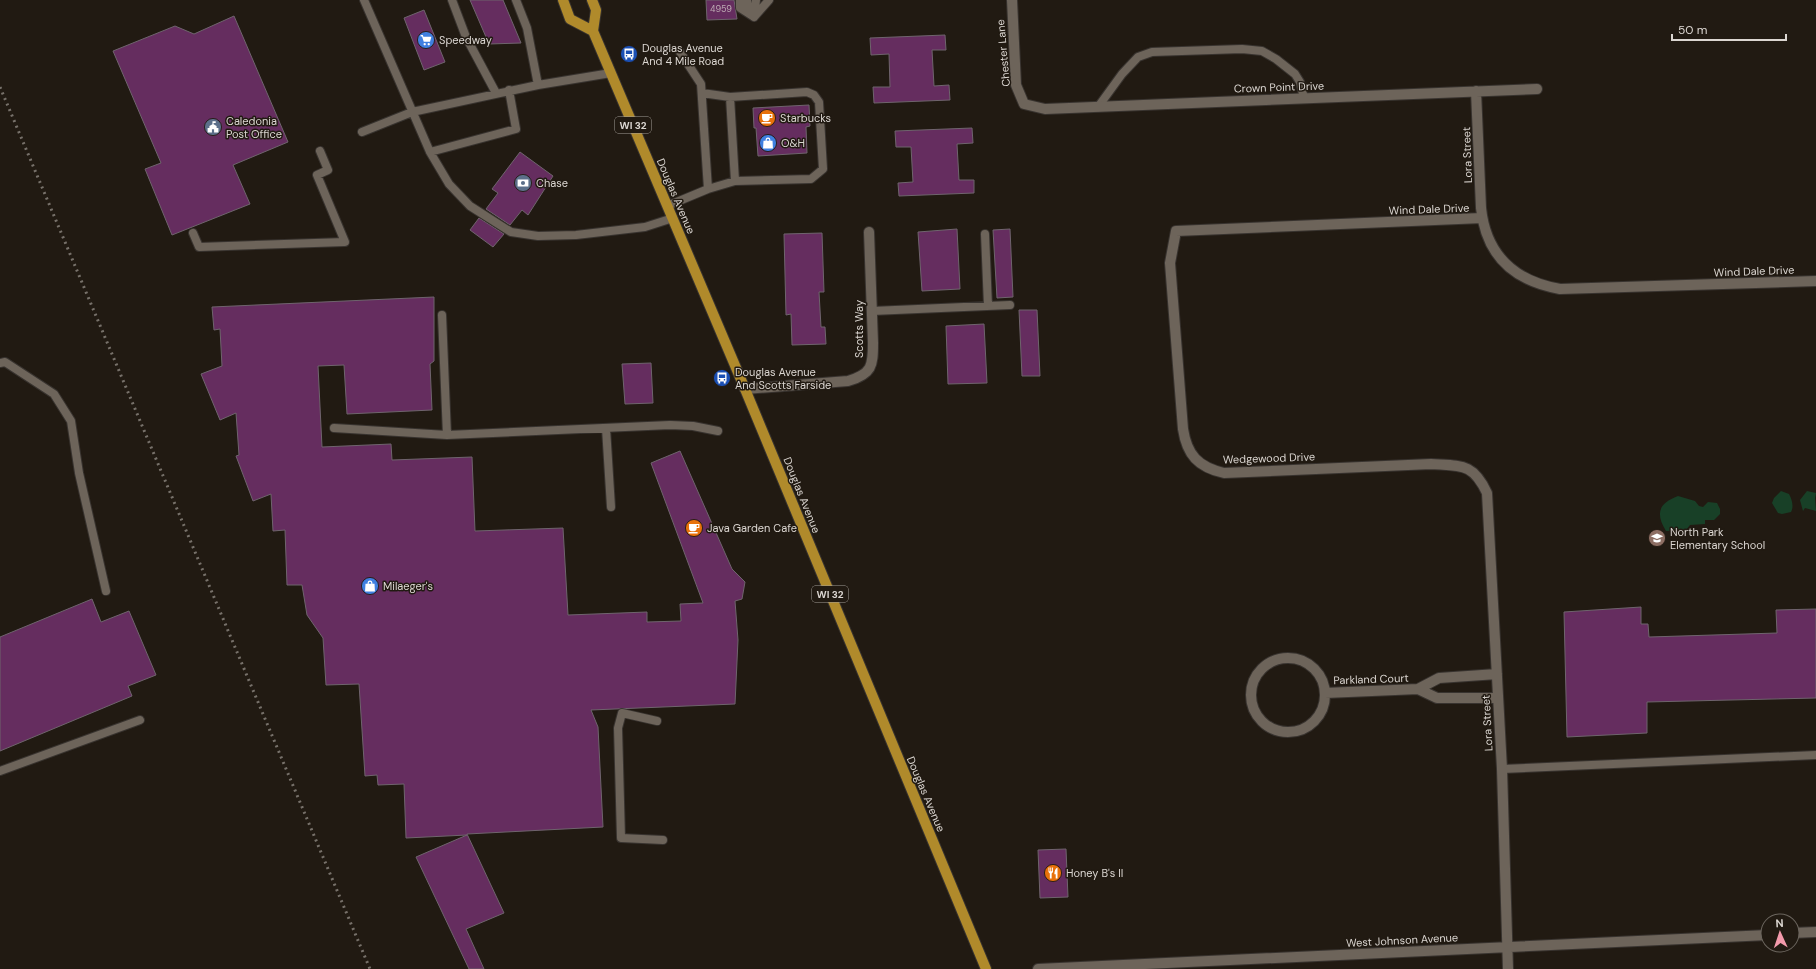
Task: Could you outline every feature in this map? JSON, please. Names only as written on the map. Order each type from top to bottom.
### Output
[{"type":"main road","points":[[563,0],[570,19],[594,31]]},
{"type":"main road","name":"Douglas Avenue","points":[[592,0],[596,10],[594,31],[611,73],[745,389],[986,969]]},
{"type":"street","name":"Chester Lane","points":[[1012,0],[1016,85],[1024,104]]},
{"type":"street","name":"Crown Point Drive","points":[[1024,104],[1045,109],[1537,89]]},
{"type":"street","name":"Lora Street","points":[[1476,91],[1482,218]]},
{"type":"street","name":"Wind Dale Drive","points":[[1176,231],[1482,218],[1490,242],[1499,257],[1511,269],[1521,276],[1542,286],[1560,289],[1816,281]]},
{"type":"street","name":"Wedgewood Drive","points":[[1176,231],[1170,263],[1183,429],[1185,441],[1191,454],[1200,463],[1211,470],[1224,473],[1431,464],[1457,466],[1472,471],[1480,478]]},
{"type":"street","name":"Scotts Way","points":[[745,389],[848,381],[861,377],[870,370],[873,358],[869,232]]},
{"type":"street","name":"Lora Street","points":[[1480,478],[1487,493],[1502,769],[1508,969]]},
{"type":"street","name":"Parkland Court","points":[[1286,658],[1297,659],[1308,664],[1317,671],[1325,692],[1323,705],[1318,716],[1303,728],[1284,732],[1272,728],[1262,721],[1254,710],[1251,698],[1252,686],[1256,675],[1269,663],[1286,658]]},
{"type":"street","name":"Parkland Court","points":[[1325,692],[1418,689],[1439,678],[1497,674]]},
{"type":"street","name":"Parkland Court","points":[[1418,689],[1437,698],[1498,698]]},
{"type":"street","points":[[1800,933],[1816,932]]},
{"type":"street","name":"West Johnson Avenue","points":[[1038,969],[1118,967],[1760,935]]},
{"type":"lane","points":[[364,0],[430,152],[449,184],[470,206],[511,232],[538,236],[576,235],[646,227],[673,218]]},
{"type":"lane","points":[[452,0],[466,37],[496,93]]},
{"type":"lane","points":[[516,0],[527,28],[538,85]]},
{"type":"lane","points":[[740,0],[740,8],[754,17]]},
{"type":"lane","points":[[747,0],[748,6],[754,17]]},
{"type":"lane","points":[[754,17],[756,0]]},
{"type":"lane","points":[[754,17],[762,0]]},
{"type":"lane","points":[[754,17],[769,0]]},
{"type":"lane","points":[[1098,107],[1122,74],[1138,57],[1152,52],[1242,49],[1262,52],[1276,59],[1295,74],[1300,82],[1304,98]]},
{"type":"lane","points":[[680,52],[701,84],[708,189]]},
{"type":"lane","points":[[362,132],[412,112],[509,90],[611,73]]},
{"type":"lane","points":[[430,152],[516,129],[509,90]]},
{"type":"lane","points":[[668,206],[708,189],[735,181],[811,179],[823,169],[819,102],[814,95],[807,92],[730,97],[702,93]]},
{"type":"lane","points":[[730,97],[735,181]]},
{"type":"lane","points":[[193,233],[199,247],[345,242],[317,175],[328,170],[320,151]]},
{"type":"lane","points":[[985,234],[988,306]]},
{"type":"lane","points":[[872,311],[1010,305]]},
{"type":"lane","points":[[442,315],[447,435]]},
{"type":"lane","points":[[0,362],[6,362],[54,394],[70,420],[79,473],[106,591]]},
{"type":"lane","points":[[334,428],[447,435],[670,424],[693,426],[718,431]]},
{"type":"lane","points":[[606,428],[611,507]]},
{"type":"lane","points":[[657,721],[622,713],[618,728],[621,838],[663,840]]},
{"type":"lane","points":[[0,771],[140,720]]},
{"type":"lane","points":[[1502,769],[1816,755]]},
{"type":"green space","points":[[1781,491],[1789,494],[1790,496],[1792,501],[1791,512],[1782,514],[1778,513],[1772,503],[1774,498]]},
{"type":"green space","points":[[1807,491],[1816,493],[1816,511],[1805,508],[1803,511],[1800,500]]},
{"type":"green space","points":[[1678,496],[1695,501],[1699,506],[1703,507],[1708,502],[1717,503],[1720,509],[1720,514],[1714,520],[1705,520],[1705,524],[1690,525],[1686,530],[1666,531],[1661,519],[1661,509],[1663,505]]},
{"type":"building","points":[[470,0],[503,0],[521,43],[489,44]]},
{"type":"building","points":[[706,0],[734,0],[737,19],[707,20]]},
{"type":"building","points":[[424,10],[445,62],[424,70],[404,18]]},
{"type":"building","name":"Caledonia Post Office","points":[[234,16],[288,142],[233,165],[250,204],[172,235],[145,169],[161,163],[113,51],[175,26],[194,34]]},
{"type":"building","points":[[945,35],[946,50],[932,50],[934,86],[949,85],[950,100],[874,103],[873,87],[890,87],[889,54],[871,55],[870,38]]},
{"type":"building","points":[[809,105],[810,126],[806,127],[807,153],[758,156],[753,108]]},
{"type":"building","points":[[972,128],[973,143],[957,144],[959,180],[974,180],[974,193],[899,196],[898,183],[913,182],[911,147],[896,147],[895,131]]},
{"type":"building","name":"Chase","points":[[520,152],[553,176],[528,215],[522,210],[510,225],[486,209],[498,193],[492,189]]},
{"type":"building","points":[[479,218],[504,234],[493,247],[470,230]]},
{"type":"building","points":[[957,229],[960,289],[922,291],[918,232]]},
{"type":"building","points":[[1010,229],[1013,297],[997,298],[993,230]]},
{"type":"building","points":[[822,233],[824,292],[819,292],[821,327],[825,327],[826,344],[792,345],[791,314],[786,315],[784,234]]},
{"type":"building","points":[[434,297],[434,361],[430,364],[432,410],[347,414],[344,365],[318,366],[322,447],[391,444],[392,460],[472,457],[475,531],[563,528],[568,615],[647,612],[647,622],[681,621],[680,604],[703,603],[651,463],[680,451],[732,569],[745,582],[742,599],[735,601],[738,640],[735,704],[591,710],[598,727],[603,827],[467,834],[504,913],[466,929],[484,969],[469,969],[416,857],[467,835],[406,838],[404,784],[378,785],[377,775],[365,776],[359,684],[326,685],[323,638],[307,615],[302,585],[287,585],[285,530],[273,531],[271,494],[253,501],[236,456],[239,455],[236,413],[220,420],[201,374],[222,366],[220,329],[214,330],[212,307]]},
{"type":"building","points":[[1019,310],[1037,310],[1040,376],[1022,376]]},
{"type":"building","points":[[984,324],[987,383],[948,384],[946,326]]},
{"type":"building","points":[[651,363],[653,403],[625,404],[622,364]]},
{"type":"building","points":[[92,599],[101,622],[129,611],[156,675],[128,686],[132,696],[0,751],[0,637]]},
{"type":"building","points":[[1641,607],[1641,624],[1648,624],[1649,637],[1777,633],[1776,610],[1816,609],[1816,698],[1647,702],[1647,733],[1567,737],[1564,612]]},
{"type":"building","name":"Honey B's II","points":[[1066,849],[1068,897],[1040,898],[1038,850]]},
{"type":"railway","points":[[0,87],[370,969]]},
{"type":"place","name":"Speedway","points":[[426,40]]},
{"type":"place","name":"Douglas Avenue And 4 Mile Road","points":[[629,54]]},
{"type":"place","name":"Starbucks","points":[[767,118]]},
{"type":"place","name":"Caledonia Post Office","points":[[213,127]]},
{"type":"place","name":"O&H","points":[[768,143]]},
{"type":"place","name":"Chase","points":[[523,183]]},
{"type":"place","name":"Douglas Avenue And Scotts Farside","points":[[722,378]]},
{"type":"place","name":"Java Garden Cafe","points":[[694,528]]},
{"type":"place","name":"North Park Elementary School","points":[[1657,538]]},
{"type":"place","name":"Milaeger's","points":[[370,586]]},
{"type":"place","name":"Honey B's II","points":[[1053,873]]}]
